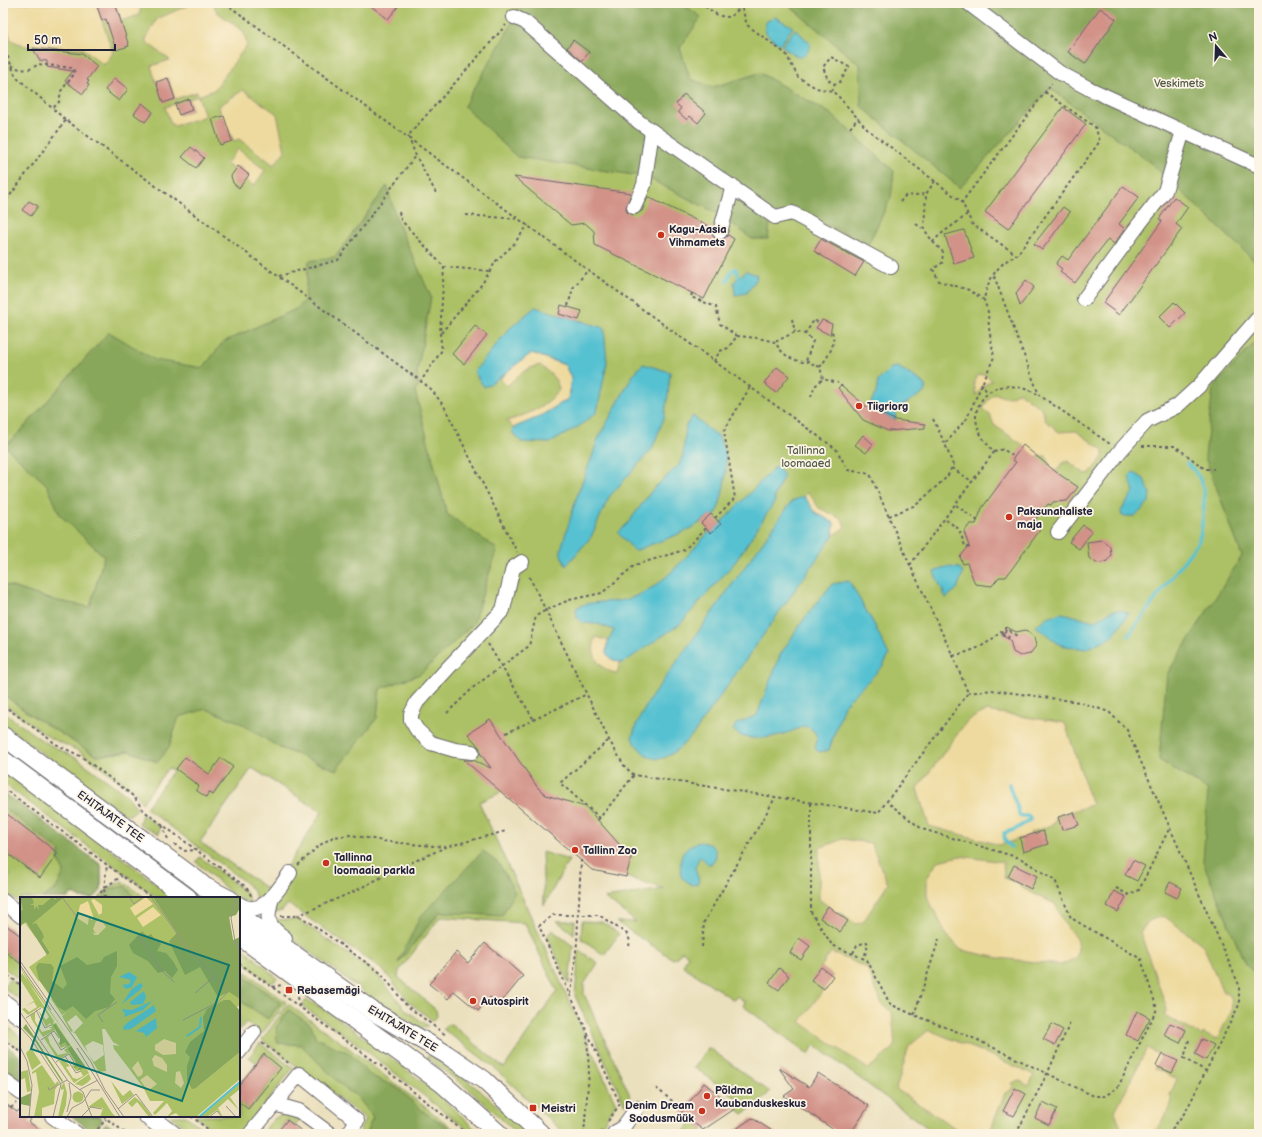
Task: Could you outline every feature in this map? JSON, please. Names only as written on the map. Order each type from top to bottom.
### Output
[{"type":"main road","name":"EHITAJATE TEE","points":[[3,736],[198,881],[216,897]]},
{"type":"main road","name":"EHITAJATE TEE","points":[[3,760],[187,897]]},
{"type":"main road","name":"EHITAJATE TEE","points":[[240,916],[286,950],[308,963],[374,1012],[446,1054],[484,1080],[540,1133]]},
{"type":"main road","name":"EHITAJATE TEE","points":[[240,937],[443,1084],[499,1134]]},
{"type":"main road","points":[[3,1004],[20,1015]]},
{"type":"main road","points":[[149,1117],[172,1134]]},
{"type":"street","points":[[968,3],[1060,73],[1090,89],[1259,166]]},
{"type":"street","points":[[514,17],[525,22],[652,131],[733,186],[775,217],[792,213],[891,267]]},
{"type":"street","points":[[634,207],[644,186],[652,131]]},
{"type":"street","points":[[1084,299],[1165,191],[1183,131]]},
{"type":"street","points":[[720,232],[733,186]]},
{"type":"street","points":[[1058,532],[1120,451],[1148,421],[1177,406],[1199,386],[1259,317]]},
{"type":"street","points":[[472,752],[455,750],[431,743],[417,730],[411,720],[411,714],[417,702],[503,610],[513,568],[522,562]]},
{"type":"street","points":[[240,905],[246,909],[261,906],[272,897],[290,873]]},
{"type":"street","points":[[198,881],[229,897]]},
{"type":"street","points":[[272,897],[268,917],[270,926],[290,942],[308,963]]},
{"type":"street","points":[[3,901],[20,915]]},
{"type":"street","points":[[240,1051],[256,1036]]},
{"type":"street","points":[[250,1134],[299,1074],[357,1121],[348,1134]]},
{"type":"street","points":[[3,1080],[20,1092]]},
{"type":"street","points":[[274,1104],[299,1111],[330,1134]]},
{"type":"street","points":[[613,1130],[637,1108]]},
{"type":"street","points":[[53,1117],[77,1134]]},
{"type":"path","points":[[225,3],[408,136],[588,270],[836,449],[848,470],[870,474],[910,565],[953,656],[968,693]]},
{"type":"path","points":[[700,3],[719,16],[730,17],[746,3]]},
{"type":"path","points":[[742,8],[747,25],[786,54],[798,77],[816,88],[832,91],[867,129],[962,202],[972,224],[1017,255]]},
{"type":"path","points":[[408,136],[514,17]]},
{"type":"path","points":[[3,45],[16,77],[66,120],[430,388],[444,406],[609,740],[625,767],[634,775],[811,804],[878,813],[968,693],[992,690],[1079,702],[1108,712],[1127,730],[1238,985],[1239,1006],[1186,1111],[1168,1134]]},
{"type":"path","points":[[832,91],[835,84],[840,82],[849,67],[831,57],[823,67],[828,80],[835,84]]},
{"type":"path","points":[[11,66],[25,70],[31,70],[38,64],[73,68],[75,73],[60,91],[59,102],[53,108]]},
{"type":"path","points":[[962,202],[1060,73]]},
{"type":"path","points":[[945,444],[967,418],[981,383],[994,357],[988,312],[984,300],[986,288],[998,268],[1009,258],[1017,255],[1100,141],[1095,127],[1045,92]]},
{"type":"path","points":[[850,128],[858,118]]},
{"type":"path","points":[[3,205],[66,120]]},
{"type":"path","points":[[408,136],[416,156],[436,193]]},
{"type":"path","points":[[279,276],[338,260],[416,156]]},
{"type":"path","points":[[924,229],[926,194],[935,181]]},
{"type":"path","points":[[900,202],[905,196],[926,194]]},
{"type":"path","points":[[400,212],[401,220],[444,267],[490,271]]},
{"type":"path","points":[[933,242],[942,232],[959,222],[968,214]]},
{"type":"path","points":[[466,215],[520,219]]},
{"type":"path","points":[[916,224],[924,229],[933,242],[943,252],[942,263],[933,269],[939,281],[969,290],[984,300]]},
{"type":"path","points":[[440,334],[482,284],[496,261],[513,244],[528,225]]},
{"type":"path","points":[[421,381],[442,350],[440,334],[444,267]]},
{"type":"path","points":[[568,306],[573,288],[588,270]]},
{"type":"path","points":[[994,276],[1039,395]]},
{"type":"path","points":[[692,293],[691,297],[716,308],[720,324],[737,336],[758,338],[775,342],[786,356],[796,360],[806,361],[820,367]]},
{"type":"path","points":[[792,319],[795,332]]},
{"type":"path","points":[[805,334],[814,320],[819,323]]},
{"type":"path","points":[[820,367],[829,356],[834,335],[831,330]]},
{"type":"path","points":[[775,342],[795,332],[805,334],[813,341],[806,361]]},
{"type":"path","points":[[714,361],[720,351],[728,348],[737,336]]},
{"type":"path","points":[[820,367],[823,380]]},
{"type":"path","points":[[811,397],[814,386],[823,380],[838,383]]},
{"type":"path","points":[[981,383],[987,392]]},
{"type":"path","points":[[715,518],[735,498],[724,431],[750,387]]},
{"type":"path","points":[[994,452],[984,440],[977,424],[976,411],[987,392],[992,388],[1020,387],[1039,395],[1120,451],[1150,444],[1175,446],[1204,469],[1214,469]]},
{"type":"path","points":[[889,516],[916,505],[947,477],[952,468],[953,465],[945,444],[933,419]]},
{"type":"path","points":[[910,565],[946,520],[994,452],[1003,449],[1014,457]]},
{"type":"path","points":[[952,468],[973,482]]},
{"type":"path","points":[[956,505],[979,522]]},
{"type":"path","points":[[946,520],[959,530],[965,546],[970,548]]},
{"type":"path","points":[[447,713],[475,686],[530,646],[536,616],[569,600],[602,594],[634,565],[684,550],[706,528]]},
{"type":"path","points":[[953,656],[973,651],[992,641],[1000,631],[1004,634],[1006,628],[1017,636]]},
{"type":"path","points":[[481,633],[534,720]]},
{"type":"path","points":[[506,733],[587,694]]},
{"type":"path","points":[[3,705],[56,744],[82,757],[127,791],[134,797],[144,811],[246,886],[253,900]]},
{"type":"path","points":[[609,740],[560,783],[599,819],[634,775]]},
{"type":"path","points":[[3,788],[151,897]]},
{"type":"path","points":[[702,947],[704,922],[775,798]]},
{"type":"path","points":[[811,804],[811,912],[832,945],[864,958],[890,1004],[971,1037],[1048,1072],[1094,1096],[1104,1096],[1118,1087],[1157,1010],[1141,959],[1070,918],[1055,880],[1020,858],[922,829],[887,802]]},
{"type":"path","points":[[162,825],[166,838],[185,851],[197,850]]},
{"type":"path","points":[[1116,888],[1129,895],[1139,890],[1170,827]]},
{"type":"path","points":[[297,916],[355,891],[397,869],[446,847],[506,832]]},
{"type":"path","points":[[290,873],[320,845],[333,837],[351,835],[389,842],[446,847]]},
{"type":"path","points":[[571,995],[579,915],[581,860]]},
{"type":"path","points":[[105,897],[104,888],[107,865]]},
{"type":"path","points":[[98,897],[104,888],[122,876]]},
{"type":"path","points":[[596,1134],[613,1130],[620,1104],[539,926],[553,915],[599,915],[627,934],[630,941],[629,946]]},
{"type":"path","points":[[277,916],[297,916],[304,918],[381,973],[406,1005],[448,1037]]},
{"type":"path","points":[[914,1015],[939,939]]},
{"type":"path","points":[[853,953],[858,945],[867,942],[868,945],[864,958]]},
{"type":"path","points":[[240,964],[381,1066],[467,1134]]},
{"type":"path","points":[[3,972],[20,984]]},
{"type":"path","points":[[272,987],[282,984],[286,987]]},
{"type":"path","points":[[293,993],[297,996],[300,1008]]},
{"type":"path","points":[[1016,1134],[1048,1072],[1070,1023]]},
{"type":"path","points":[[584,1134],[589,1072],[587,1032]]},
{"type":"path","points":[[256,1036],[299,1071],[299,1074]]},
{"type":"path","points":[[3,1039],[20,1051]]},
{"type":"path","points":[[1189,1040],[1184,1058],[1206,1071]]},
{"type":"path","points":[[656,1088],[676,1104]]},
{"type":"path","points":[[192,1117],[214,1134]]},
{"type":"path","points":[[94,1134],[106,1119],[127,1134]]},
{"type":"green space","name":"Tallinna loomaaed","points":[[3,3],[1259,3],[1259,1134],[936,1134],[814,1045],[809,1054],[807,1053],[743,1006],[745,1002],[737,996],[734,1000],[683,966],[688,955],[682,951],[676,958],[673,959],[616,922],[636,922],[605,898],[665,889],[626,877],[502,792],[479,802],[616,1104],[599,1129],[595,1132],[585,1135],[565,1134],[491,1065],[443,1029],[446,1025],[451,1024],[504,1068],[557,991],[525,923],[440,917],[399,971],[398,977],[436,1010],[437,1016],[433,1021],[409,1002],[382,969],[288,904],[282,911],[273,913],[285,870],[322,812],[252,768],[200,842],[270,891],[257,903],[254,892],[246,883],[146,808],[173,771],[168,768],[142,803],[137,794],[79,751],[50,738],[3,703],[3,694],[31,715],[97,756],[129,751],[157,762],[3,612]],"holes":[[[213,770],[225,779],[213,795],[209,792],[206,797]]]},
{"type":"green space","points":[[519,3],[639,3],[642,5],[681,3],[701,17],[680,48],[690,79],[713,87],[760,73],[831,114],[894,171],[891,197],[868,245],[828,225],[776,218],[770,223],[768,239],[752,239],[722,216],[646,177],[517,157],[464,106],[510,27]]},
{"type":"green space","name":"Veskimets","points":[[786,3],[1259,3],[1259,265],[1152,164],[1050,88],[960,188],[861,106],[860,65]]},
{"type":"green space","points":[[387,186],[397,221],[431,297],[417,373],[419,387],[415,391],[447,514],[497,549],[473,624],[420,674],[380,689],[377,718],[336,770],[280,748],[237,721],[206,709],[179,717],[169,747],[158,762],[129,751],[97,756],[31,715],[3,694],[3,584],[53,600],[90,607],[104,556],[60,515],[47,485],[5,446],[19,433],[109,332],[155,360],[203,368],[223,342],[296,309],[304,301],[309,261],[335,257]]},
{"type":"green space","points":[[1259,338],[1259,977],[1245,964],[1203,862],[1208,790],[1159,760],[1167,674],[1242,556],[1205,457],[1213,388]]},
{"type":"green space","points":[[3,712],[43,741],[78,759],[128,796],[137,809],[130,815],[124,814],[3,724]]},
{"type":"green space","points":[[3,770],[175,897],[156,897],[3,783]]},
{"type":"green space","points":[[3,792],[101,865],[101,890],[95,897],[78,897],[72,893],[69,897],[20,897],[20,903],[6,893],[4,883],[11,875],[3,868],[3,850],[39,878],[58,853],[3,811]]},
{"type":"green space","points":[[3,792],[101,865],[101,890],[95,897],[78,897],[72,893],[69,897],[44,897],[56,889],[64,872],[58,859],[60,851],[3,807]]},
{"type":"green space","points":[[142,814],[160,827],[159,834],[139,825]]},
{"type":"green space","points":[[483,851],[499,864],[515,892],[502,916],[440,912],[398,963],[420,917]]},
{"type":"green space","points":[[542,852],[569,860],[544,905]]},
{"type":"green space","points":[[200,857],[246,892],[251,904],[240,899],[240,897],[236,897],[196,862]]},
{"type":"green space","points":[[122,881],[145,897],[100,897],[107,889]]},
{"type":"green space","points":[[125,886],[134,897],[104,897],[111,889]]},
{"type":"green space","points":[[297,919],[376,973],[406,1010],[428,1026],[421,1028],[379,1003],[278,928],[273,920]]},
{"type":"green space","points":[[557,921],[575,921],[574,934]]},
{"type":"green space","points":[[582,921],[602,922],[619,934],[604,955],[581,938]]},
{"type":"green space","points":[[552,930],[573,946],[569,984],[547,936]]},
{"type":"green space","points":[[241,946],[277,978],[274,982],[270,983],[240,960]]},
{"type":"green space","points":[[3,950],[20,963],[20,980],[3,967]]},
{"type":"green space","points":[[579,950],[598,963],[584,984],[584,994],[629,1093],[630,1097],[625,1105],[575,996]]},
{"type":"green space","points":[[240,968],[286,1002],[262,1034],[246,1022],[240,1030]]},
{"type":"green space","points":[[240,974],[281,1003],[268,1019],[240,1001]]},
{"type":"green space","points":[[10,979],[20,987],[20,1000],[3,987]]},
{"type":"green space","points":[[306,1000],[315,1004],[347,1025],[399,1064],[441,1097],[480,1134],[473,1134],[355,1042],[305,1008],[303,1004]]},
{"type":"green space","points":[[288,1004],[346,1046],[460,1134],[362,1134],[360,1129],[366,1119],[262,1040]]},
{"type":"green space","points":[[289,1010],[311,1025],[316,1038],[349,1053],[370,1075],[397,1088],[424,1112],[448,1127],[446,1134],[365,1134],[373,1117],[357,1096],[346,1090],[301,1045],[277,1043],[276,1027]]},
{"type":"green space","points":[[3,1023],[20,1036],[20,1049],[3,1036]]},
{"type":"green space","points":[[3,1043],[20,1056],[20,1082],[3,1070]]},
{"type":"green space","points":[[260,1043],[293,1068],[242,1134],[218,1134],[196,1117],[240,1117],[240,1103],[249,1109],[281,1068],[264,1054],[257,1063],[249,1057]]},
{"type":"green space","points":[[709,1048],[770,1092],[743,1114],[736,1108],[740,1101],[694,1067]]},
{"type":"green space","points":[[428,1055],[468,1081],[526,1134],[518,1134],[470,1090],[427,1058]]},
{"type":"green space","points":[[283,1115],[300,1120],[295,1126],[287,1120],[276,1134],[261,1134],[275,1118]]},
{"type":"green space","points":[[73,1117],[99,1117],[103,1120],[93,1133]]},
{"type":"green space","points":[[171,1117],[187,1117],[209,1134],[194,1134]]},
{"type":"green space","points":[[692,1121],[703,1130],[697,1134],[682,1134]]},
{"type":"green space","points":[[106,1123],[121,1134],[97,1134]]},
{"type":"sand","points":[[3,3],[96,3],[113,53],[104,65],[82,48],[25,46],[11,40],[3,14]]},
{"type":"sand","points":[[115,3],[139,3],[141,8],[139,15],[121,21]]},
{"type":"sand","points":[[193,3],[213,3],[217,12],[244,32],[247,45],[214,90],[198,96],[197,92],[175,99],[168,78],[156,82],[151,66],[170,60],[145,41],[157,19]]},
{"type":"sand","points":[[243,90],[277,114],[285,151],[274,165],[239,139],[234,141],[221,116],[219,106]]},
{"type":"sand","points":[[198,96],[205,116],[175,126],[171,124],[165,107],[175,104],[179,115],[192,110],[189,99]]},
{"type":"sand","points":[[238,149],[265,170],[254,186],[245,180],[249,175],[238,166],[235,170],[226,164]]},
{"type":"sand","points":[[532,353],[565,365],[571,378],[568,399],[539,417],[513,428],[507,421],[536,410],[554,396],[559,390],[555,379],[540,365],[530,368],[522,373],[507,386],[500,379],[517,362]]},
{"type":"sand","points":[[984,374],[992,381],[987,383],[976,395],[974,383],[978,375]]},
{"type":"sand","points":[[1019,392],[1043,410],[1045,420],[1059,432],[1076,431],[1103,450],[1103,457],[1090,473],[1085,474],[1068,461],[1062,463],[1057,471],[1045,467],[1049,462],[1046,456],[1039,456],[1037,460],[1023,445],[994,425],[990,415],[983,409],[988,400],[995,393],[1007,397],[1013,396]]},
{"type":"sand","points":[[808,492],[819,508],[842,519],[845,527],[833,536],[834,523],[816,513],[804,496]]},
{"type":"sand","points":[[596,637],[610,641],[607,644],[611,659],[620,662],[617,674],[605,669],[597,661],[594,650]]},
{"type":"sand","points":[[986,711],[1065,723],[1092,805],[1057,816],[1054,824],[1030,833],[1031,835],[1000,845],[929,826],[917,789],[967,721]]},
{"type":"sand","points":[[843,839],[871,843],[888,884],[863,922],[856,924],[840,912],[838,914],[819,899],[819,848]]},
{"type":"sand","points":[[960,856],[1003,862],[1004,878],[1021,884],[1020,887],[1055,904],[1064,922],[1078,941],[1076,958],[1061,965],[999,958],[961,950],[946,934],[927,896],[927,878],[938,861]]},
{"type":"sand","points":[[1164,916],[1203,945],[1223,992],[1231,996],[1232,1009],[1218,1038],[1214,1039],[1203,1033],[1202,1036],[1164,1015],[1167,1009],[1140,932],[1150,920]]},
{"type":"sand","points":[[831,952],[867,968],[882,1004],[892,1012],[895,1047],[868,1069],[800,1022],[833,976],[821,967]]},
{"type":"sand","points":[[929,1030],[1034,1075],[1029,1086],[1020,1081],[1012,1083],[1013,1086],[1010,1091],[1005,1093],[989,1134],[964,1134],[896,1089],[909,1046]]},
{"type":"sand","points":[[1147,1048],[1161,1056],[1155,1068],[1177,1079],[1170,1095],[1172,1102],[1163,1120],[1155,1130],[1144,1134],[1123,1134],[1115,1111]]},
{"type":"water","points":[[775,17],[793,27],[780,45],[768,35],[765,29],[767,21]]},
{"type":"water","points":[[795,29],[810,43],[808,52],[805,55],[795,55],[782,46]]},
{"type":"water","points":[[746,271],[757,275],[756,280],[747,293],[735,295],[734,282]]},
{"type":"water","points":[[535,307],[604,328],[607,363],[597,412],[578,427],[550,443],[521,442],[512,432],[513,428],[539,417],[568,399],[571,378],[565,365],[532,353],[484,387],[474,372],[509,329]]},
{"type":"water","points":[[643,364],[670,372],[664,418],[652,449],[609,497],[591,537],[566,566],[561,555],[561,549],[578,493],[597,441],[633,375]]},
{"type":"water","points":[[898,367],[925,384],[925,392],[896,409],[895,420],[868,408],[876,393],[878,381],[891,368]]},
{"type":"water","points":[[693,416],[715,435],[718,435],[725,453],[725,476],[720,504],[717,511],[714,517],[711,514],[694,527],[635,551],[618,533],[628,523],[653,489],[679,465],[683,455],[686,425]]},
{"type":"water","points":[[776,466],[784,475],[774,497],[775,501],[736,561],[680,624],[623,663],[611,659],[606,653],[607,644],[614,630],[598,624],[583,623],[577,618],[576,608],[582,605],[594,603],[624,600],[649,590],[671,572],[709,532],[711,533]]},
{"type":"water","points":[[1133,472],[1144,479],[1150,493],[1149,502],[1136,516],[1122,516],[1121,511],[1134,491],[1129,477]]},
{"type":"water","points":[[804,496],[816,513],[834,523],[833,536],[695,732],[679,748],[664,758],[656,759],[648,756],[640,749],[632,738],[636,725],[650,699],[792,501]]},
{"type":"water","points":[[947,567],[959,568],[963,573],[957,589],[946,598],[934,572]]},
{"type":"water","points":[[849,581],[874,624],[889,655],[882,667],[844,705],[829,750],[820,752],[815,749],[817,741],[816,734],[804,726],[791,732],[759,738],[744,737],[738,734],[733,730],[736,724],[757,715],[780,655],[804,619],[832,584]]},
{"type":"water","points":[[1119,610],[1129,613],[1112,637],[1085,649],[1060,645],[1036,626],[1047,617],[1062,613],[1095,621],[1111,611]]},
{"type":"water","points":[[700,842],[707,843],[714,847],[716,856],[712,864],[708,864],[701,857],[699,858],[695,868],[699,881],[697,884],[692,885],[681,877],[681,859],[684,850],[693,844]]},
{"type":"building","points":[[96,3],[115,3],[129,46],[116,50],[106,19],[102,21]]},
{"type":"building","points":[[367,3],[401,3],[388,19]]},
{"type":"building","points":[[1100,8],[1116,19],[1085,64],[1068,52]]},
{"type":"building","points":[[573,40],[589,52],[582,61],[567,48]]},
{"type":"building","points":[[33,48],[82,54],[97,66],[87,80],[89,81],[87,84],[89,85],[83,94],[65,81],[73,71],[47,67],[47,61],[39,60]]},
{"type":"building","points":[[114,78],[128,89],[119,101],[105,90]]},
{"type":"building","points":[[168,78],[175,99],[163,103],[156,82]]},
{"type":"building","points":[[684,94],[706,113],[698,123],[690,116],[687,120],[678,112],[681,108],[676,104]]},
{"type":"building","points":[[189,99],[192,110],[179,115],[175,104]]},
{"type":"building","points":[[142,103],[153,112],[145,122],[134,114]]},
{"type":"building","points":[[1063,107],[1086,124],[1008,229],[985,212]]},
{"type":"building","points":[[224,116],[232,141],[220,145],[212,119]]},
{"type":"building","points":[[191,147],[204,158],[196,168],[182,157]]},
{"type":"building","points":[[238,166],[249,175],[239,188],[233,183],[231,176]]},
{"type":"building","name":"Kagu-Aasia Vihmamets","points":[[514,177],[631,193],[626,208],[627,212],[634,215],[642,211],[648,197],[712,228],[712,234],[717,240],[722,240],[728,235],[734,239],[704,299],[595,245],[594,231],[585,223],[571,225]]},
{"type":"building","points":[[1123,186],[1139,197],[1119,224],[1125,229],[1114,244],[1108,239],[1075,283],[1060,272],[1062,269],[1056,264],[1062,256],[1068,260]]},
{"type":"building","points":[[1174,197],[1188,207],[1176,224],[1182,229],[1119,315],[1103,303],[1162,221],[1159,219]]},
{"type":"building","points":[[29,201],[38,206],[31,216],[22,210]]},
{"type":"building","points":[[1063,207],[1070,212],[1042,250],[1034,244]]},
{"type":"building","points":[[964,230],[974,258],[954,264],[945,235]]},
{"type":"building","points":[[821,239],[864,262],[855,276],[814,251]]},
{"type":"building","points":[[1026,280],[1034,287],[1020,306],[1016,293]]},
{"type":"building","points":[[1174,302],[1185,313],[1170,328],[1159,317]]},
{"type":"building","points":[[561,305],[582,311],[579,320],[559,314]]},
{"type":"building","points":[[822,320],[832,324],[830,335],[816,328]]},
{"type":"building","points":[[475,326],[487,335],[464,364],[452,354]]},
{"type":"building","points":[[777,367],[789,376],[776,393],[764,383]]},
{"type":"building","name":"Tiigriorg","points":[[841,385],[868,408],[895,420],[925,424],[925,428],[888,431],[863,420],[838,388]]},
{"type":"building","points":[[863,435],[873,444],[866,453],[855,445]]},
{"type":"building","name":"Paksunahaliste maja","points":[[1023,445],[1056,472],[1078,487],[1067,501],[1053,502],[1051,505],[1048,504],[1036,519],[1040,530],[1006,577],[999,577],[992,586],[975,584],[967,563],[963,564],[960,557],[969,546],[964,532],[970,524],[976,524],[982,508],[1016,462],[1012,460]]},
{"type":"building","points":[[711,514],[721,524],[711,533],[701,523]]},
{"type":"building","points":[[1083,525],[1092,532],[1079,549],[1069,542]]},
{"type":"building","points":[[1102,540],[1110,546],[1111,556],[1106,562],[1096,563],[1089,558],[1087,542]]},
{"type":"building","points":[[1007,627],[1016,632],[1026,630],[1034,637],[1036,646],[1030,654],[1020,656],[1013,652],[1010,640],[1003,636]]},
{"type":"building","points":[[490,719],[538,788],[546,795],[586,807],[627,853],[632,854],[626,877],[592,870],[464,760],[473,760],[491,768],[480,753],[480,748],[468,734]]},
{"type":"building","points":[[185,757],[209,774],[221,758],[233,767],[213,795],[209,792],[206,797],[196,790],[199,786],[176,769]]},
{"type":"building","points":[[3,811],[58,853],[40,878],[3,850]]},
{"type":"building","points":[[1074,812],[1079,825],[1062,830],[1058,817]]},
{"type":"building","points":[[1043,831],[1048,844],[1023,852],[1020,838]]},
{"type":"building","points":[[1133,860],[1145,866],[1137,881],[1125,875]]},
{"type":"building","points":[[1014,865],[1037,876],[1031,889],[1008,877]]},
{"type":"building","points":[[1170,882],[1182,888],[1177,898],[1165,892]]},
{"type":"building","points":[[1114,891],[1126,897],[1118,912],[1107,906]]},
{"type":"building","points":[[828,906],[848,921],[840,932],[820,918]]},
{"type":"building","points":[[3,923],[20,935],[20,963],[3,950]]},
{"type":"building","points":[[799,938],[810,946],[801,960],[790,953]]},
{"type":"building","points":[[485,943],[523,976],[499,1005],[490,997],[478,1011],[454,991],[448,999],[429,984],[456,952],[468,963]]},
{"type":"building","points":[[821,967],[833,976],[824,989],[811,980]]},
{"type":"building","points":[[779,968],[789,976],[779,990],[769,983]]},
{"type":"building","points":[[1137,1011],[1150,1018],[1138,1041],[1126,1035]]},
{"type":"building","points":[[1170,1023],[1186,1030],[1180,1043],[1164,1035]]},
{"type":"building","points":[[1052,1024],[1063,1030],[1055,1045],[1043,1039]]},
{"type":"building","points":[[1202,1039],[1214,1045],[1206,1060],[1195,1054]]},
{"type":"building","points":[[264,1054],[281,1068],[248,1109],[240,1103],[240,1084]]},
{"type":"building","points":[[1162,1054],[1178,1061],[1172,1073],[1156,1066]]},
{"type":"building","points":[[779,1068],[809,1087],[818,1073],[869,1106],[850,1134],[840,1134],[784,1096],[794,1089]]},
{"type":"building","name":"Põldma Kaubanduskeskus","points":[[704,1083],[736,1108],[703,1130],[681,1113]]},
{"type":"building","points":[[1015,1088],[1026,1094],[1014,1116],[1003,1111]]},
{"type":"building","points":[[3,1102],[17,1112],[19,1110],[20,1117],[28,1117],[31,1119],[29,1122],[45,1134],[8,1134],[3,1130]]},
{"type":"building","points":[[1043,1102],[1057,1109],[1049,1125],[1035,1118]]},
{"type":"building","points":[[752,1118],[777,1134],[729,1134]]},
{"type":"building","points":[[287,1120],[295,1126],[306,1134],[276,1134]]},
{"type":"waterway","points":[[727,281],[732,270],[736,269],[739,277]]},
{"type":"waterway","points":[[1128,636],[1198,542],[1202,525],[1204,492],[1198,475],[1187,463]]},
{"type":"waterway","points":[[1009,784],[1020,816],[1029,816],[1031,819],[1016,829],[1004,833],[1005,841],[1011,847]]},
{"type":"place","name":"Kagu-Aasia Vihmamets","points":[[661,235]]},
{"type":"place","name":"Tiigriorg","points":[[859,406]]},
{"type":"place","name":"Paksunahaliste maja","points":[[1009,517]]},
{"type":"place","name":"Tallinn Zoo","points":[[575,850]]},
{"type":"place","name":"Tallinna loomaaia parkla","points":[[326,863]]},
{"type":"place","name":"Rebasemägi","points":[[289,990]]},
{"type":"place","name":"Autospirit","points":[[473,1001]]},
{"type":"place","name":"Põldma Kaubanduskeskus","points":[[707,1096]]},
{"type":"place","name":"Meistri","points":[[533,1108]]},
{"type":"place","name":"Denim Dream Soodusmüük","points":[[702,1111]]}]
